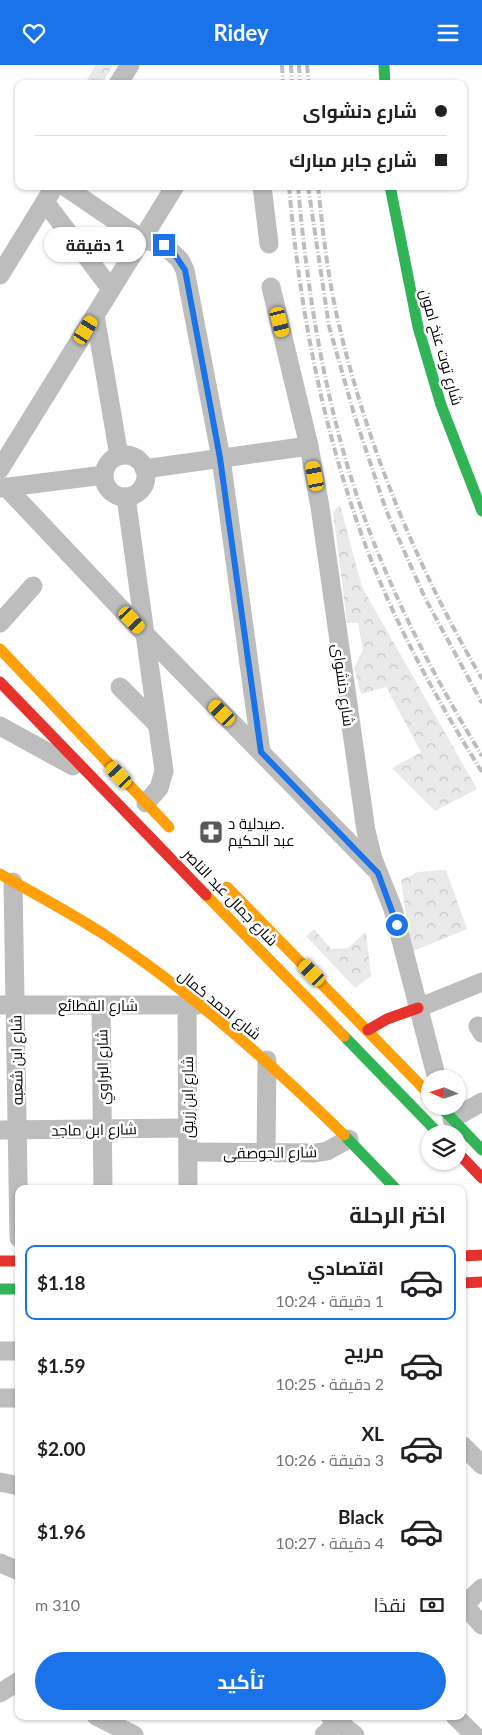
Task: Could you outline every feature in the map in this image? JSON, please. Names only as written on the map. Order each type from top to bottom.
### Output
[{"type":"main road","points":[[384,65],[385,80]]},
{"type":"main road","name":"شارع توت عنخ امون","points":[[391,190],[418,327],[441,405],[482,511]]},
{"type":"main road","name":"شارع جمال عبد الناصر","points":[[0,649],[180,839]]},
{"type":"main road","name":"شارع جمال عبد الناصر","points":[[0,682],[430,1125]]},
{"type":"main road","name":"شارع جمال عبد الناصر","points":[[222,881],[421,1086]]},
{"type":"main road","name":"شارع احمد كمال","points":[[7,887],[74,917],[136,956],[192,1005],[267,1060],[349,1139],[392,1185]]},
{"type":"main road","points":[[368,1030],[387,1019],[418,1008]]},
{"type":"main road","points":[[449,1115],[482,1150]]},
{"type":"main road","points":[[466,1161],[482,1178]]},
{"type":"main road","points":[[379,1170],[379,1185]]},
{"type":"main road","points":[[466,1256],[482,1255]]},
{"type":"main road","points":[[0,1261],[15,1261]]},
{"type":"main road","points":[[466,1283],[482,1282]]},
{"type":"main road","points":[[0,1289],[15,1289]]},
{"type":"street","points":[[121,80],[130,65]]},
{"type":"street","points":[[70,190],[142,239],[164,245],[173,252],[185,270],[220,458],[261,752]]},
{"type":"street","points":[[0,469],[172,190]]},
{"type":"street","points":[[262,190],[269,244]]},
{"type":"street","points":[[0,275],[50,194],[111,289]]},
{"type":"street","name":"شارع دنشواى","points":[[271,287],[309,445],[322,516],[363,817],[378,873],[393,909],[435,1070]]},
{"type":"street","points":[[95,315],[119,456]]},
{"type":"street","points":[[144,469],[309,445]]},
{"type":"street","points":[[119,456],[134,457],[144,469],[145,482],[143,488],[138,493],[126,497],[110,491],[104,475],[107,465],[119,456]]},
{"type":"street","points":[[3,488],[104,475]]},
{"type":"street","points":[[3,488],[378,873]]},
{"type":"street","points":[[126,497],[158,725],[163,777],[159,789],[146,803]]},
{"type":"street","points":[[0,623],[33,587]]},
{"type":"street","points":[[120,687],[158,725]]},
{"type":"street","points":[[0,726],[94,778]]},
{"type":"street","name":"شارع ابن شعبه","points":[[7,887],[9,1130],[15,1195]]},
{"type":"street","points":[[418,1008],[482,982]]},
{"type":"street","name":"شارع القطائع","points":[[8,1005],[192,1005]]},
{"type":"street","name":"شارع البراوي","points":[[101,1005],[104,1185]]},
{"type":"street","name":"شارع ابن زريق","points":[[188,1185],[192,1005]]},
{"type":"street","points":[[266,1153],[267,1060]]},
{"type":"street","points":[[466,1106],[482,1102]]},
{"type":"street","name":"شارع ابن ماجد","points":[[9,1130],[188,1128]]},
{"type":"street","name":"شارع الجوصقى","points":[[188,1152],[315,1153],[327,1151],[349,1139]]},
{"type":"street","points":[[0,1351],[15,1351]]},
{"type":"street","points":[[0,1398],[15,1398]]},
{"type":"street","points":[[466,1449],[482,1465]]},
{"type":"street","points":[[0,1482],[15,1485]]},
{"type":"street","points":[[0,1563],[15,1569]]},
{"type":"street","points":[[466,1602],[482,1589]]},
{"type":"street","points":[[466,1608],[482,1625]]},
{"type":"street","points":[[0,1673],[15,1679]]},
{"type":"street","points":[[0,1693],[15,1683]]},
{"type":"street","points":[[104,1720],[133,1735]]},
{"type":"street","points":[[324,1735],[336,1720]]},
{"type":"street","points":[[340,1720],[355,1735]]},
{"type":"street","points":[[459,1720],[474,1735]]},
{"type":"green space","points":[[96,65],[113,65],[104,80],[87,79]]},
{"type":"green space","points":[[340,505],[362,587],[477,789],[435,811],[392,768],[421,752],[386,687],[361,694],[354,668],[363,650],[358,623],[347,623],[333,511]]},
{"type":"green space","points":[[446,870],[467,929],[411,952],[401,880],[418,872]]},
{"type":"green space","points":[[314,929],[331,949],[348,948],[366,932],[371,976],[355,988],[306,936]]},
{"type":"railway","points":[[282,65],[283,80]]},
{"type":"railway","points":[[291,65],[292,80]]},
{"type":"railway","points":[[299,65],[300,80]]},
{"type":"railway","points":[[307,65],[309,80]]},
{"type":"railway","points":[[289,190],[299,274],[314,362],[323,405],[347,491],[373,564],[400,626],[447,715],[482,772]]},
{"type":"railway","points":[[298,190],[314,317],[322,361],[342,447],[355,489],[369,530],[406,617],[435,674],[482,756]]},
{"type":"railway","points":[[309,190],[329,326],[354,414],[386,510],[425,598],[482,703]]},
{"type":"railway","points":[[318,190],[326,256],[335,308],[351,371],[380,462],[416,552],[459,638],[482,679]]},
{"type":"traffic: fast","points":[[384,65],[385,80]]},
{"type":"traffic: fast","points":[[391,190],[418,327],[441,405],[482,511]]},
{"type":"traffic: fast","points":[[344,1036],[430,1125]]},
{"type":"traffic: fast","points":[[449,1115],[482,1150]]},
{"type":"traffic: fast","points":[[344,1135],[392,1185]]},
{"type":"traffic: fast","points":[[0,1289],[15,1289]]},
{"type":"traffic: slow","points":[[0,649],[169,827]]},
{"type":"traffic: slow","points":[[0,874],[105,935],[168,980],[259,1055],[344,1135]]},
{"type":"traffic: slow","points":[[227,887],[421,1086]]},
{"type":"traffic: slow","points":[[206,895],[344,1036]]},
{"type":"traffic: jam","points":[[0,682],[206,895]]},
{"type":"traffic: jam","points":[[368,1030],[387,1019],[418,1008]]},
{"type":"traffic: jam","points":[[466,1161],[482,1178]]},
{"type":"traffic: jam","points":[[466,1256],[482,1255]]},
{"type":"traffic: jam","points":[[0,1261],[15,1261]]},
{"type":"traffic: jam","points":[[466,1283],[482,1282]]},
{"type":"place","name":"صيدلية د. عبد الحكيم","points":[[211,832]]},
{"type":"route","points":[[164,245],[180,260],[185,270],[220,458],[261,752],[378,873],[389,896],[397,925]]}]
